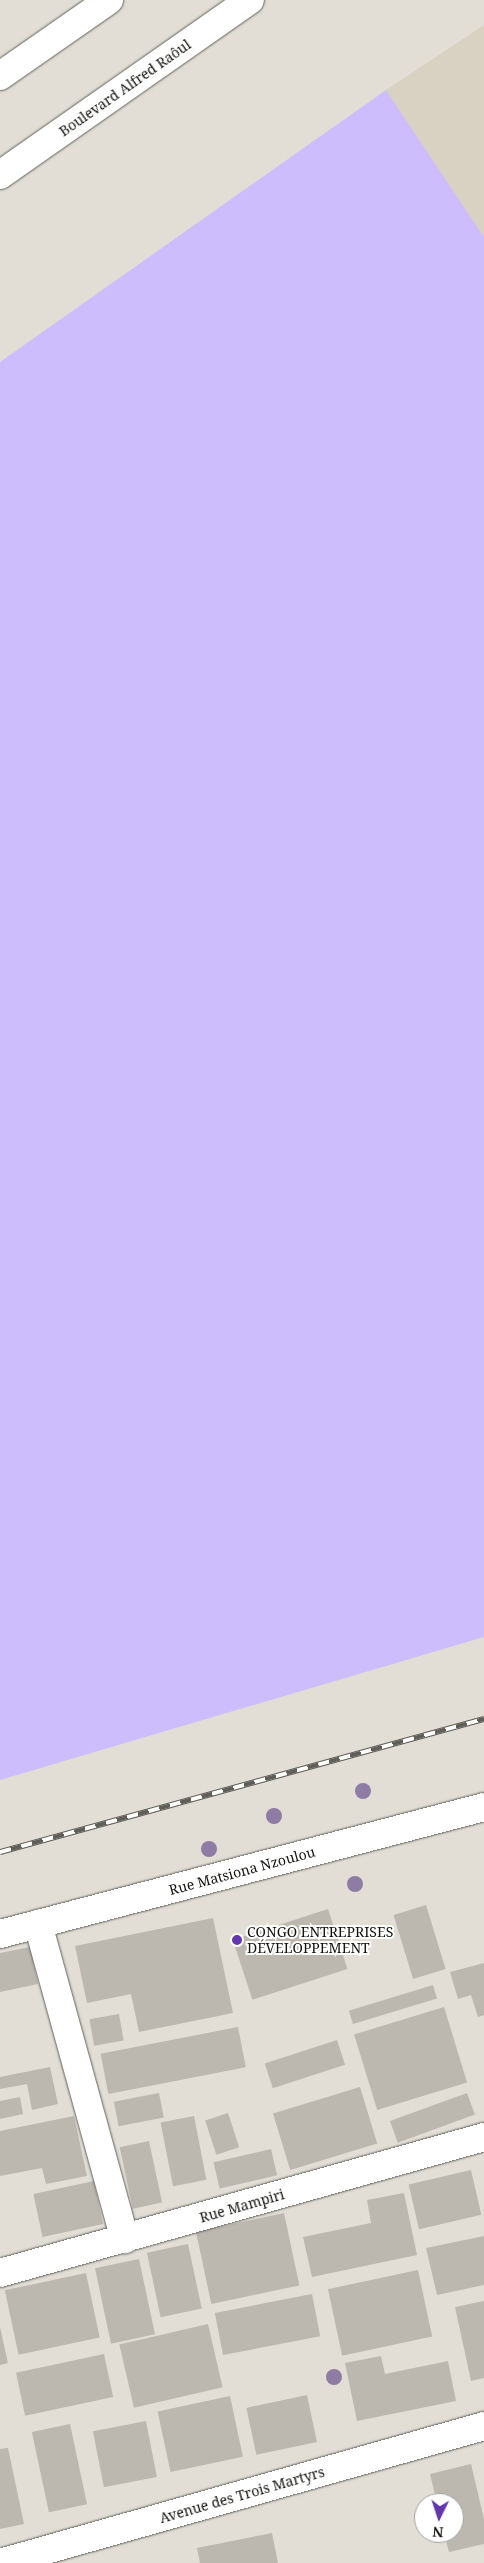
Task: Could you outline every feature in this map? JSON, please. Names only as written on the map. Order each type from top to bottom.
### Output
[{"type":"street","points":[[0,76],[109,0]]},
{"type":"street","name":"Boulevard Alfred Raôul","points":[[0,175],[250,0]]},
{"type":"street","name":"Rue Matsiona Nzoulou","points":[[0,1934],[484,1807]]},
{"type":"street","points":[[38,1924],[125,2239]]},
{"type":"street","name":"Rue Mampiri","points":[[0,2273],[484,2137]]},
{"type":"street","name":"Avenue des Trois Martyrs","points":[[0,2563],[484,2426]]},
{"type":"shaded area","points":[[484,25],[484,237],[386,90]]},
{"type":"shaded area","points":[[386,90],[484,237],[484,1637],[0,1780],[0,362]]},
{"type":"building","points":[[426,1905],[446,1969],[413,1979],[393,1915]]},
{"type":"building","points":[[328,1909],[347,1969],[252,2000],[233,1940]]},
{"type":"building","points":[[213,1918],[233,2013],[139,2032],[131,1994],[87,2003],[75,1946]]},
{"type":"building","points":[[30,1947],[38,1984],[0,1992],[0,1953]]},
{"type":"building","points":[[484,1963],[484,2015],[478,2017],[471,1995],[458,1999],[450,1972]]},
{"type":"building","points":[[433,1985],[437,1998],[353,2024],[349,2011]]},
{"type":"building","points":[[444,2007],[467,2083],[377,2110],[354,2034]]},
{"type":"building","points":[[119,2014],[124,2041],[94,2046],[89,2019]]},
{"type":"building","points":[[238,2027],[246,2067],[108,2094],[101,2054]]},
{"type":"building","points":[[337,2040],[345,2065],[273,2088],[265,2063]]},
{"type":"building","points":[[50,2067],[58,2104],[32,2110],[27,2084],[0,2089],[0,2077]]},
{"type":"building","points":[[360,2087],[377,2143],[290,2170],[273,2114]]},
{"type":"building","points":[[159,2093],[164,2118],[119,2126],[114,2102]]},
{"type":"building","points":[[467,2093],[475,2115],[398,2143],[390,2121]]},
{"type":"building","points":[[20,2097],[23,2114],[0,2119],[0,2101]]},
{"type":"building","points":[[228,2113],[239,2147],[216,2155],[205,2120]]},
{"type":"building","points":[[74,2116],[87,2176],[46,2184],[42,2168],[0,2176],[0,2131]]},
{"type":"building","points":[[194,2116],[206,2180],[173,2186],[161,2122]]},
{"type":"building","points":[[149,2141],[162,2203],[133,2209],[120,2147]]},
{"type":"building","points":[[271,2149],[277,2175],[220,2189],[214,2162]]},
{"type":"building","points":[[471,2170],[481,2215],[419,2229],[409,2184]]},
{"type":"building","points":[[94,2181],[103,2224],[43,2237],[33,2194]]},
{"type":"building","points":[[404,2193],[417,2255],[312,2277],[303,2237],[371,2223],[367,2200]]},
{"type":"building","points":[[284,2213],[299,2285],[211,2304],[196,2232]]},
{"type":"building","points":[[484,2236],[484,2285],[437,2295],[426,2248]]},
{"type":"building","points":[[188,2244],[202,2309],[161,2317],[147,2253]]},
{"type":"building","points":[[139,2259],[155,2334],[111,2344],[95,2268]]},
{"type":"building","points":[[418,2270],[432,2337],[342,2356],[328,2289]]},
{"type":"building","points":[[86,2273],[100,2338],[19,2355],[5,2290]]},
{"type":"building","points":[[312,2294],[320,2336],[223,2355],[215,2313]]},
{"type":"building","points":[[484,2301],[484,2378],[471,2381],[455,2307]]},
{"type":"building","points":[[208,2324],[223,2387],[134,2408],[119,2344]]},
{"type":"building","points":[[0,2327],[8,2363],[0,2365]]},
{"type":"building","points":[[104,2354],[113,2397],[25,2416],[16,2373]]},
{"type":"building","points":[[381,2356],[385,2374],[448,2361],[456,2401],[357,2421],[345,2363]]},
{"type":"building","points":[[307,2395],[317,2442],[256,2455],[246,2408]]},
{"type":"building","points":[[230,2396],[243,2457],[171,2472],[158,2411]]},
{"type":"building","points":[[146,2421],[157,2477],[104,2487],[93,2431]]},
{"type":"building","points":[[70,2424],[87,2504],[49,2512],[32,2432]]},
{"type":"building","points":[[8,2448],[24,2524],[0,2529],[0,2449]]},
{"type":"building","points":[[471,2464],[484,2519],[484,2544],[449,2552],[447,2543],[464,2543],[464,2493],[435,2493],[430,2474]]},
{"type":"building","points":[[272,2533],[278,2563],[200,2563],[197,2548]]},
{"type":"railway","points":[[0,1852],[484,1719]]},
{"type":"place","name":"CONGO ENTREPRISES DÉVELOPPEMENT","points":[[237,1940]]}]
